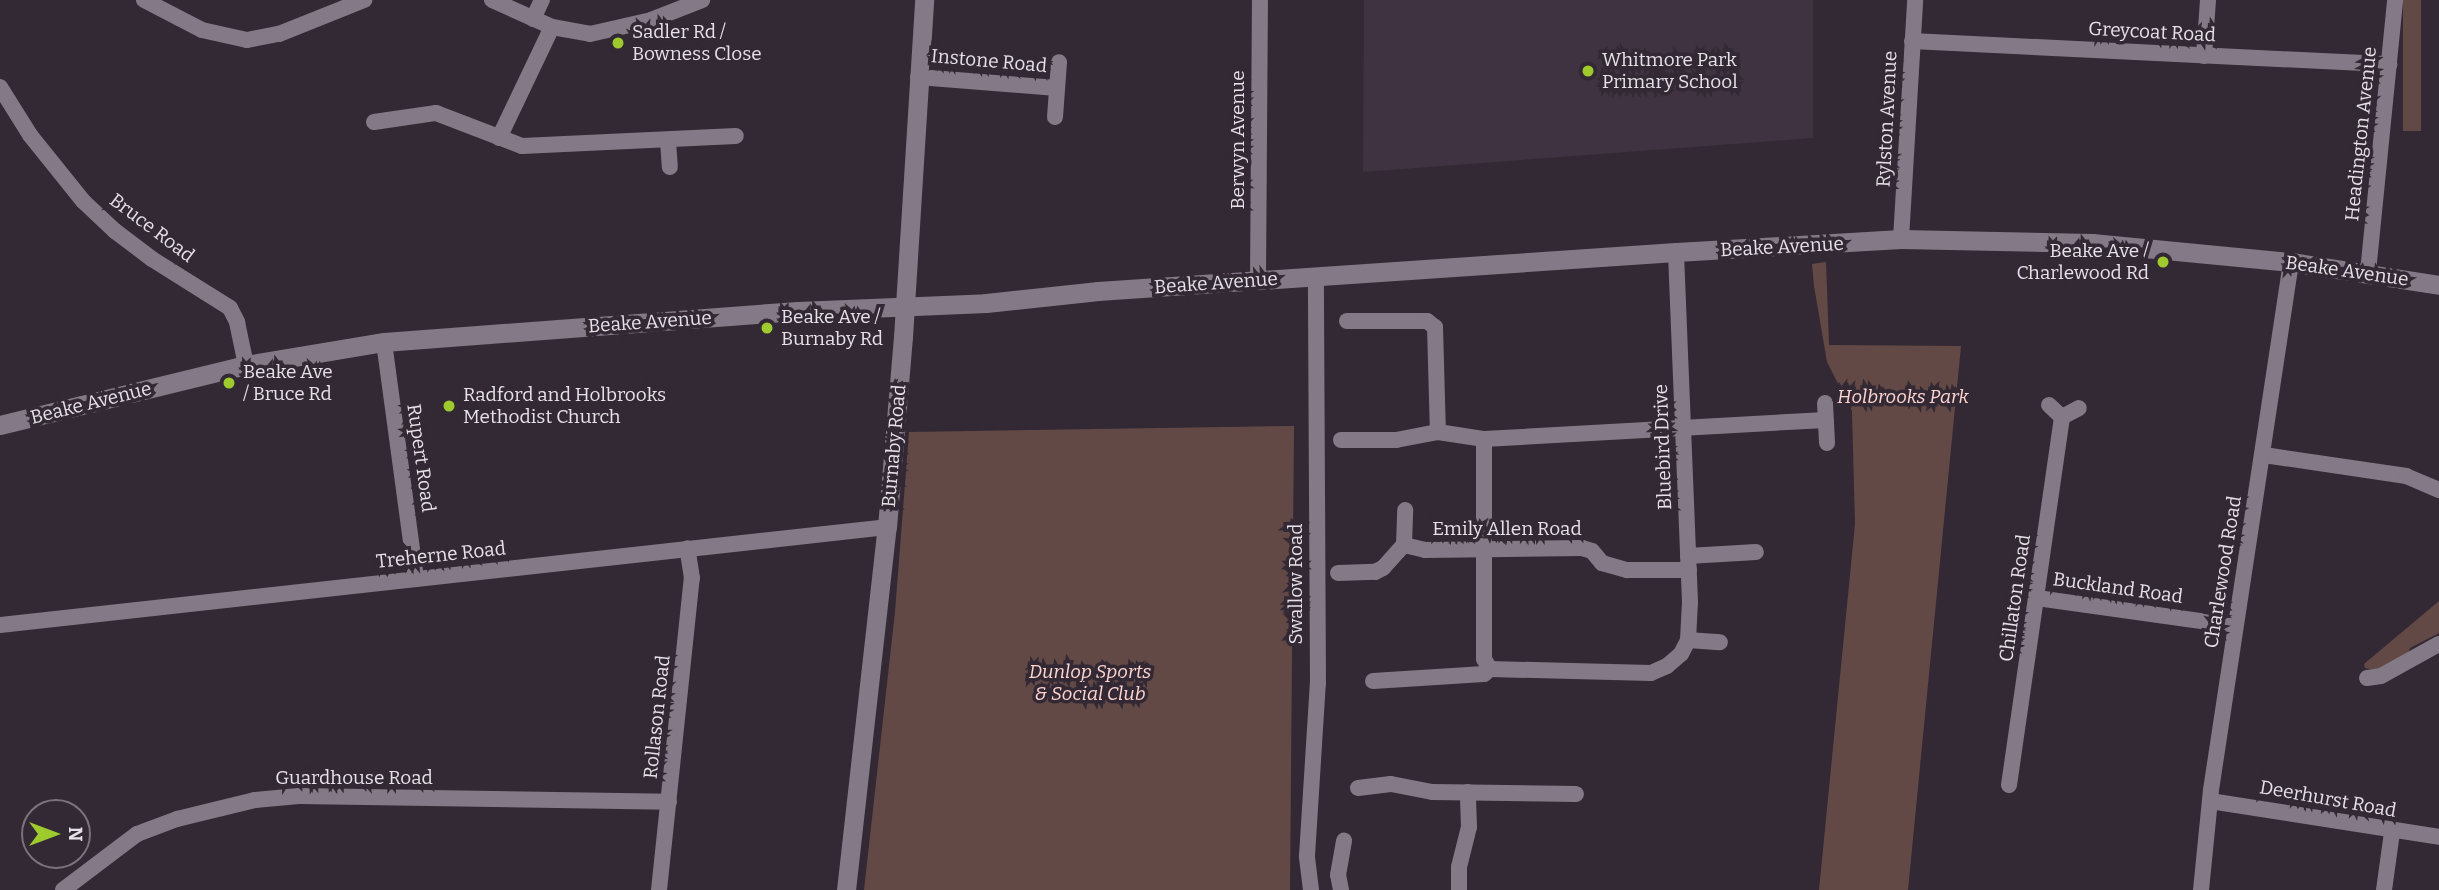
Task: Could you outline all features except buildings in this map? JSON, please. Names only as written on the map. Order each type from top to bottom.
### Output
[{"type":"street","points":[[144,0],[211,33],[247,40],[279,34],[364,0]]},
{"type":"street","points":[[492,0],[552,27],[579,33],[609,32],[651,20],[702,0]]},
{"type":"street","points":[[533,19],[542,0]]},
{"type":"street","name":"Burnaby Road","points":[[846,890],[887,527],[905,307],[924,0]]},
{"type":"street","name":"Berwyn Avenue","points":[[1258,280],[1260,0]]},
{"type":"street","name":"Rylston Avenue","points":[[1901,240],[1915,0]]},
{"type":"street","points":[[2204,56],[2208,0]]},
{"type":"street","name":"Headington Avenue","points":[[2368,272],[2395,0]]},
{"type":"street","points":[[499,138],[552,27]]},
{"type":"street","name":"Greycoat Road","points":[[1912,41],[2389,64]]},
{"type":"street","name":"Instone Road","points":[[1055,117],[1059,62]]},
{"type":"street","name":"Instone Road","points":[[918,76],[1057,88]]},
{"type":"street","name":"Bruce Road","points":[[0,87],[30,135],[83,201],[115,231],[152,259],[230,308],[237,322],[246,365]]},
{"type":"street","points":[[374,122],[436,113],[522,146],[736,136]]},
{"type":"street","points":[[668,141],[670,167]]},
{"type":"street","name":"Beake Avenue","points":[[0,425],[246,365],[384,342],[1676,252],[1901,240],[2092,243],[2291,262],[2439,285]]},
{"type":"street","name":"Bluebird Drive","points":[[1676,252],[1684,427],[1688,640]]},
{"type":"street","name":"Charlewood Road","points":[[2201,890],[2210,801],[2235,626],[2264,455],[2291,262]]},
{"type":"street","name":"Swallow Road","points":[[1311,890],[1307,856],[1318,683],[1316,278]]},
{"type":"street","points":[[1347,321],[1427,321],[1435,327],[1438,432]]},
{"type":"street","name":"Rupert Road","points":[[384,342],[416,579]]},
{"type":"street","points":[[1825,403],[1827,443]]},
{"type":"street","points":[[2049,405],[2062,417],[2079,408]]},
{"type":"street","name":"Chillaton Road","points":[[2009,785],[2062,417]]},
{"type":"street","points":[[1341,440],[1396,440],[1438,432],[1484,439],[1825,420]]},
{"type":"street","points":[[1484,439],[1484,659],[1490,669]]},
{"type":"street","points":[[2264,455],[2406,476],[2439,490]]},
{"type":"street","name":"Emily Allen Road","points":[[1338,573],[1375,572],[1404,545],[1405,510]]},
{"type":"street","name":"Treherne Road","points":[[0,625],[887,527]]},
{"type":"street","name":"Emily Allen Road","points":[[1404,545],[1425,550],[1582,548],[1592,551],[1602,563],[1627,570],[1756,552]]},
{"type":"street","name":"Rollason Road","points":[[659,890],[692,578],[687,548]]},
{"type":"street","name":"Buckland Road","points":[[2037,598],[2235,626]]},
{"type":"street","points":[[1373,681],[1484,674],[1490,669],[1651,673],[1672,662],[1688,640],[1720,642]]},
{"type":"street","points":[[2367,678],[2381,676],[2439,644]]},
{"type":"street","points":[[1358,788],[1391,784],[1432,792],[1576,794]]},
{"type":"street","points":[[1459,890],[1459,867],[1469,827],[1468,792]]},
{"type":"street","name":"Guardhouse Road","points":[[63,890],[137,834],[177,819],[255,800],[299,796],[669,803]]},
{"type":"street","name":"Deerhurst Road","points":[[2210,801],[2392,832],[2439,837]]},
{"type":"street","points":[[2384,890],[2392,832]]},
{"type":"street","points":[[1341,890],[1338,874],[1344,841]]},
{"type":"shaded area","name":"Whitmore Park Primary School","points":[[1364,0],[1813,0],[1813,138],[1363,172]]},
{"type":"green space","points":[[2403,0],[2421,0],[2421,131],[2403,131]]},
{"type":"green space","name":"Holbrooks Park","points":[[1826,262],[1829,345],[1961,346],[1908,890],[1819,890],[1855,524],[1852,411],[1827,362],[1814,286],[1812,264]]},
{"type":"green space","name":"Dunlop Sports & Social Club","points":[[1294,426],[1290,890],[864,890],[895,612],[909,432]]},
{"type":"green space","points":[[2439,601],[2439,633],[2410,648],[2408,653],[2379,671],[2365,668],[2364,664]]},
{"type":"place","name":"Sadler Rd / Bowness Close","points":[[618,43]]},
{"type":"place","name":"Whitmore Park Primary School","points":[[1588,71]]},
{"type":"place","name":"Beake Ave / Charlewood Rd","points":[[2163,262]]},
{"type":"place","name":"Beake Ave / Burnaby Rd","points":[[767,328]]},
{"type":"place","name":"Beake Ave / Bruce Rd","points":[[229,383]]},
{"type":"place","name":"Radford and Holbrooks Methodist Church","points":[[449,406]]}]
